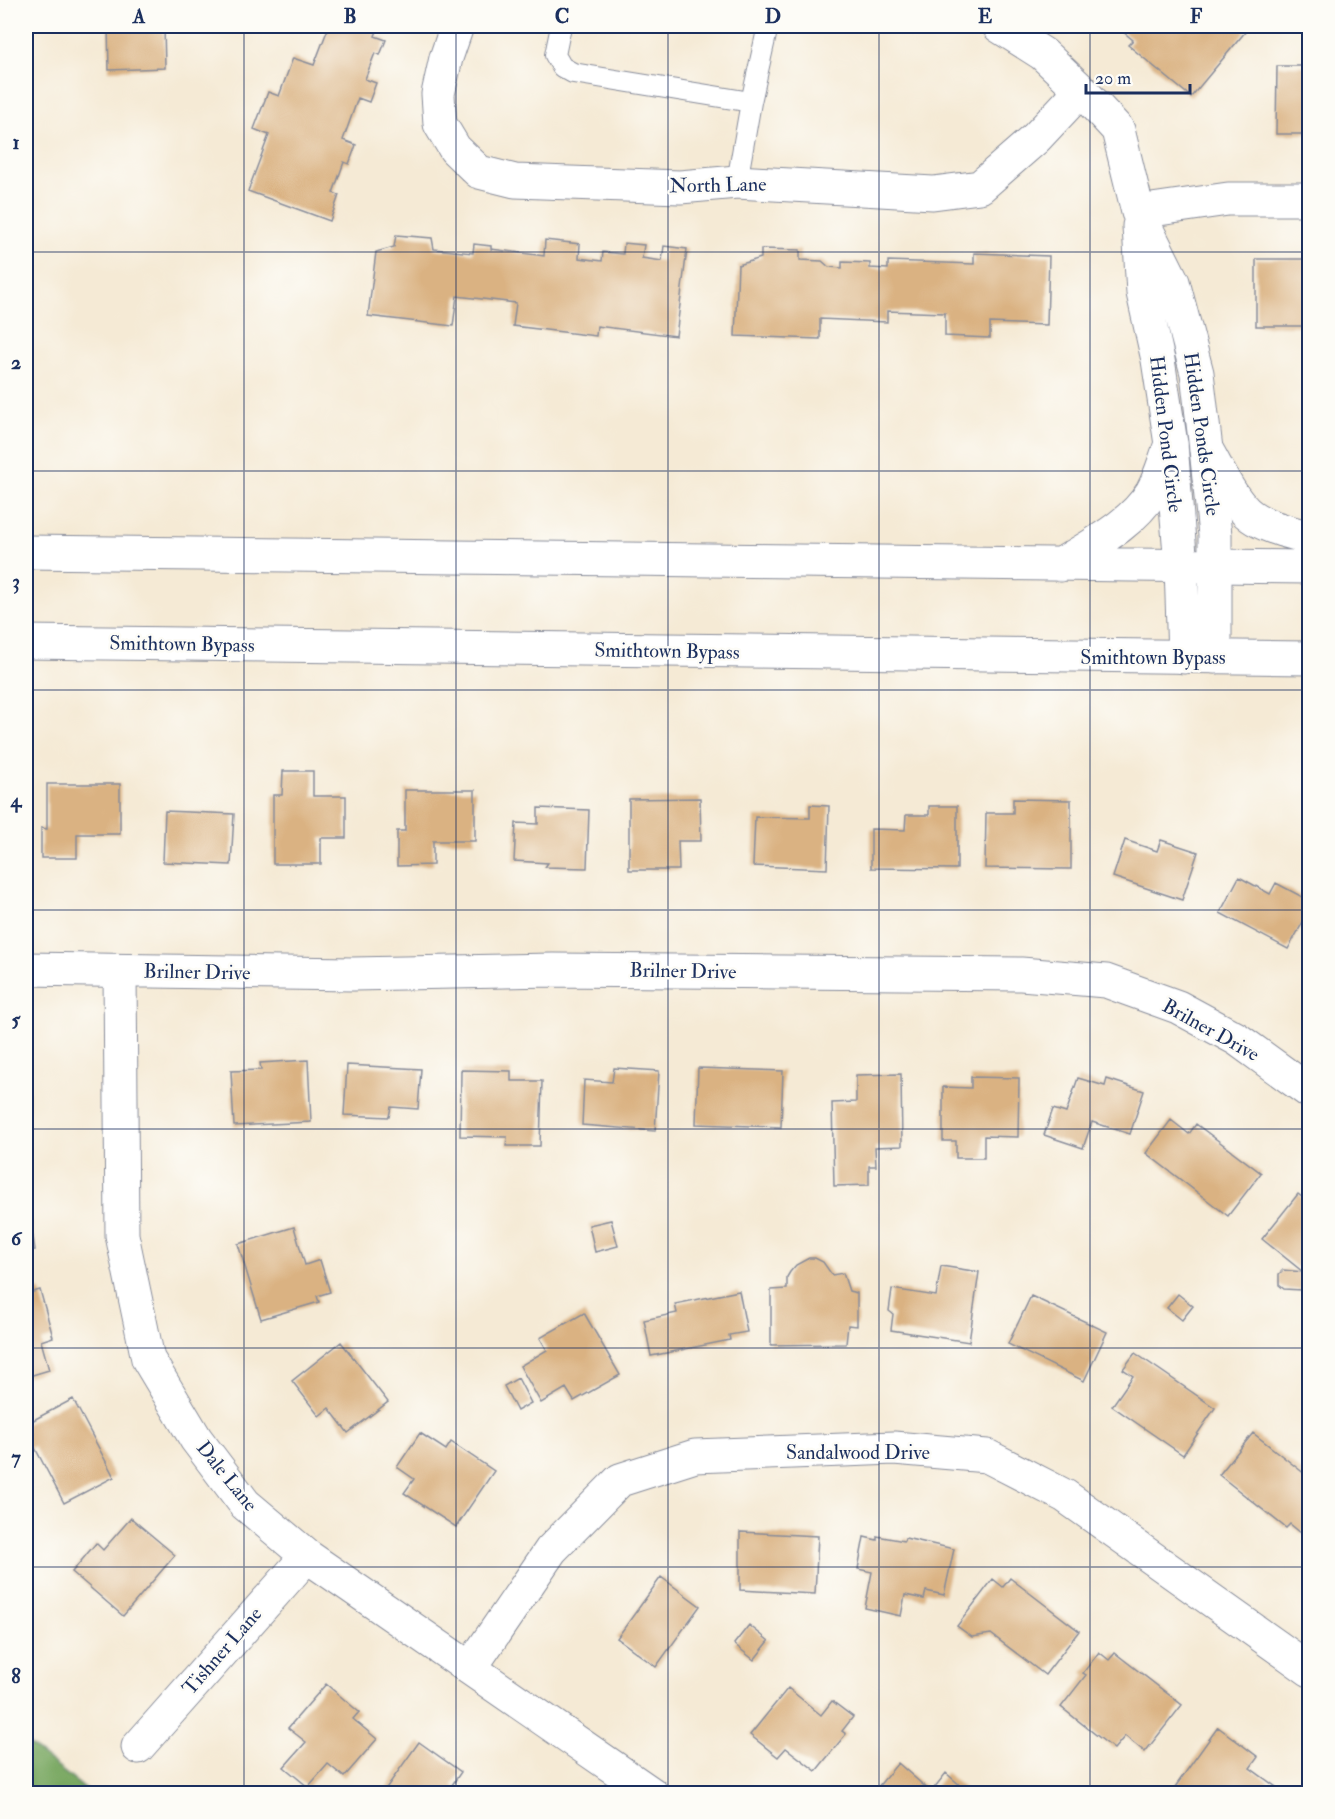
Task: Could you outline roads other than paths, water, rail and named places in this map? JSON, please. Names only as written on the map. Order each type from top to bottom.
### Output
[{"type":"main road","name":"North Lane","points":[[457,26],[446,58],[438,94],[440,124],[455,149],[479,172],[515,180],[680,187],[737,182],[933,193],[980,188],[1036,138],[1081,90]]},
{"type":"main road","name":"Hidden Ponds Circle","points":[[999,26],[1043,54],[1118,130],[1138,212],[1173,282],[1197,373],[1215,535],[1215,567],[1200,657]]},
{"type":"main road","points":[[1138,212],[1228,199],[1310,199]]},
{"type":"main road","name":"Hidden Pond Circle","points":[[1138,212],[1143,293],[1158,360],[1171,444],[1181,566],[1200,657]]},
{"type":"main road","points":[[1150,322],[1181,312]]},
{"type":"main road","points":[[1060,565],[1113,531],[1137,510],[1153,491],[1171,444]]},
{"type":"main road","points":[[1206,449],[1237,500],[1251,516],[1277,528],[1310,538]]},
{"type":"main road","points":[[26,552],[1310,567]]},
{"type":"main road","name":"Smithtown Bypass","points":[[26,642],[1310,658]]},
{"type":"main road","name":"Brilner Drive","points":[[26,969],[353,974],[554,970],[997,974],[1106,981],[1178,1007],[1237,1039],[1310,1092]]},
{"type":"main road","name":"Dale Lane","points":[[120,971],[122,1235],[148,1359],[195,1439],[245,1504],[307,1556],[652,1794]]},
{"type":"main road","name":"Sandalwood Drive","points":[[471,1667],[551,1550],[620,1480],[695,1456],[894,1448],[987,1456],[1065,1496],[1310,1670]]},
{"type":"main road","name":"Tishner Lane","points":[[138,1747],[307,1556]]},
{"type":"lane","points":[[561,26],[555,55],[562,67],[573,73],[751,102]]},
{"type":"lane","points":[[737,182],[751,102],[768,26]]}]
